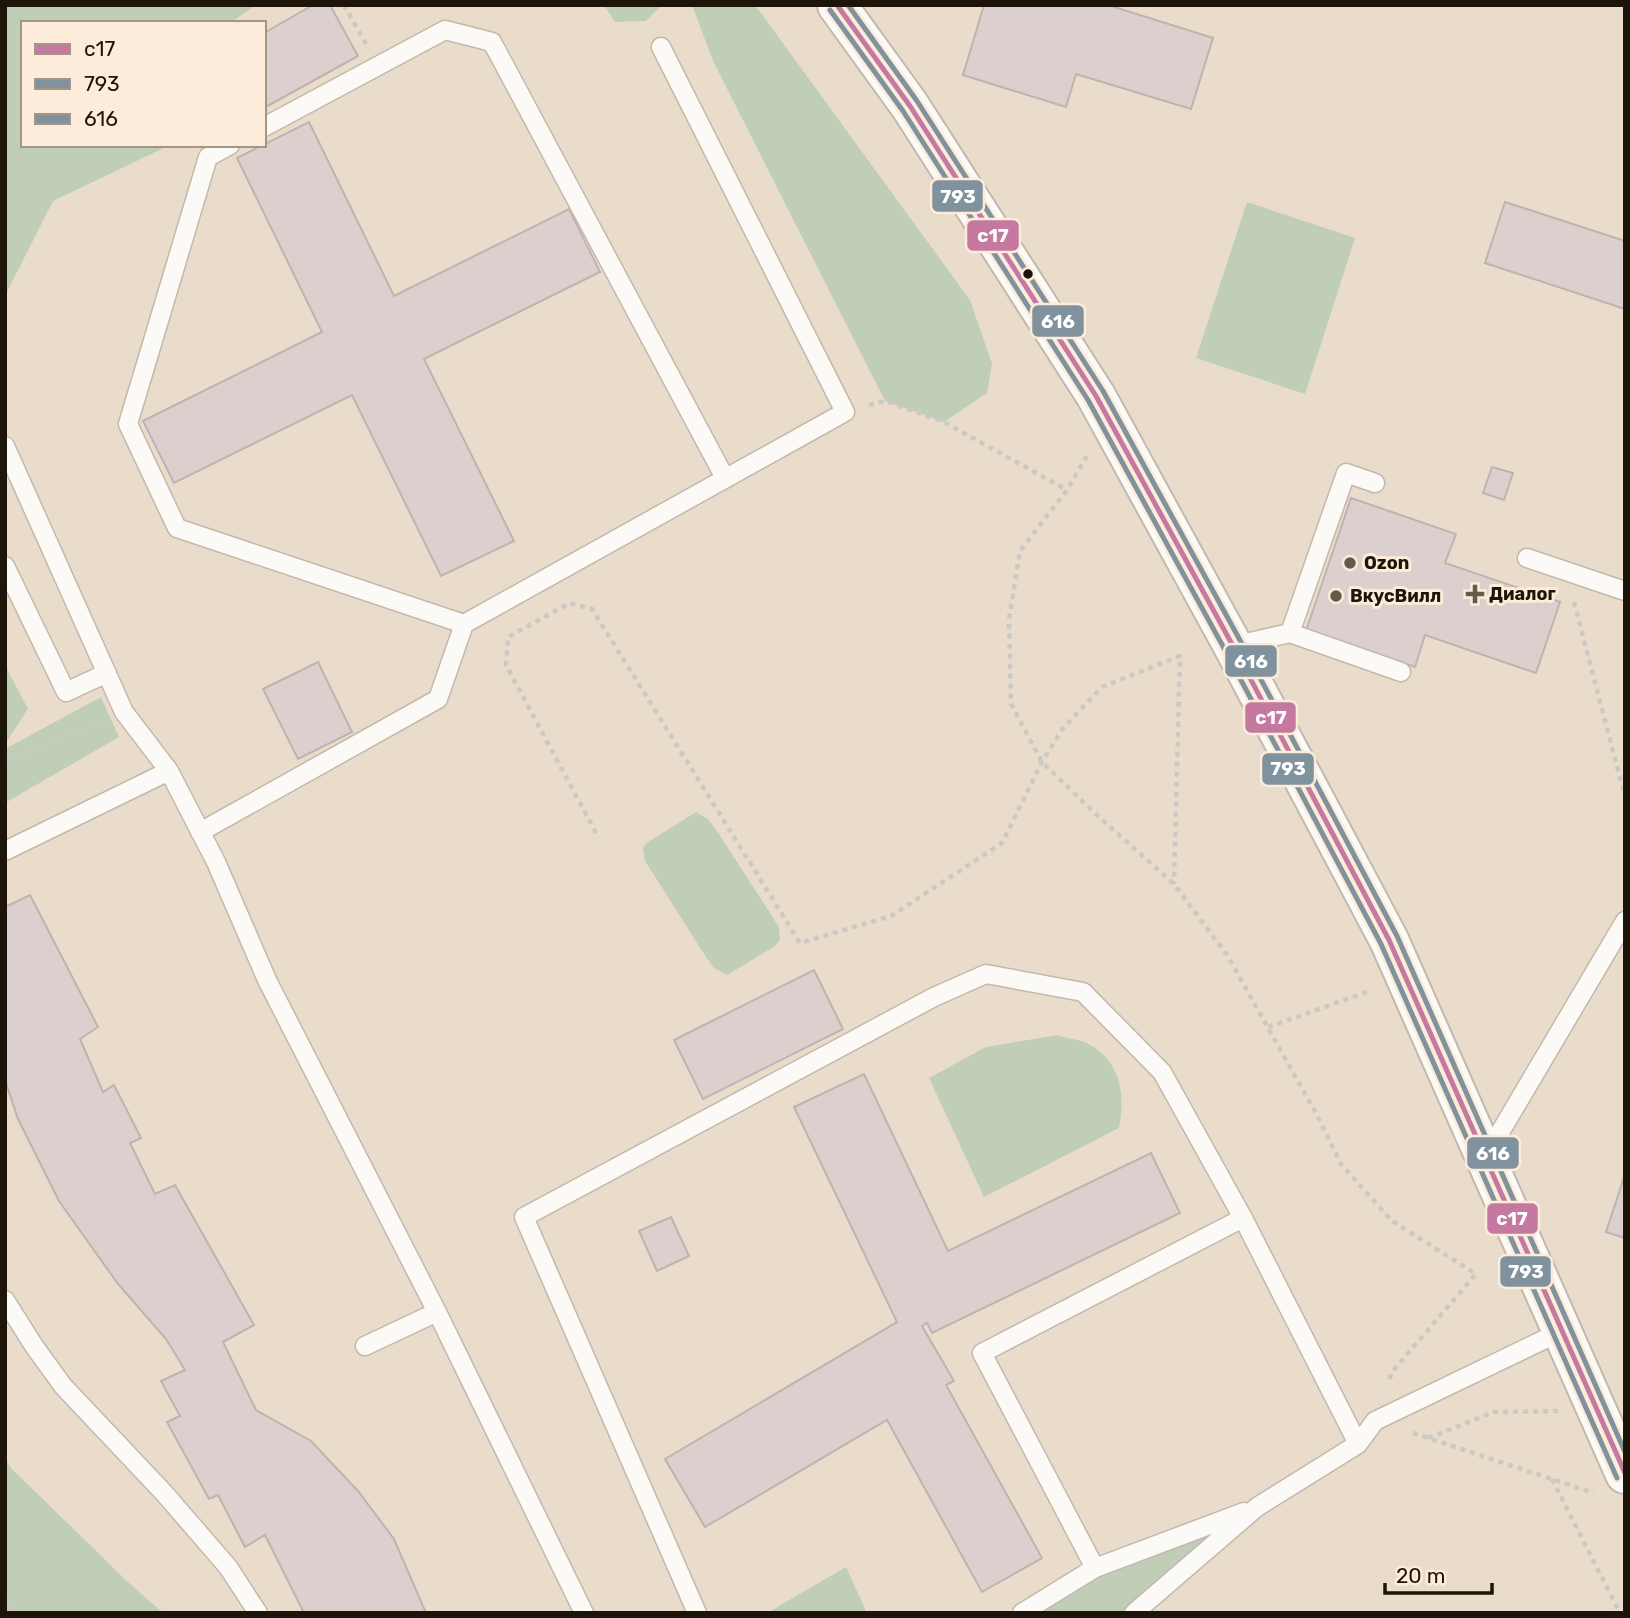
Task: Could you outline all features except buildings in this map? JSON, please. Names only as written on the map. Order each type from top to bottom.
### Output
[{"type":"street","points":[[837,5],[910,106],[1096,396],[1389,940],[1562,1331],[1613,1485]]},
{"type":"lane","points":[[266,127],[445,30],[492,42],[725,478]]},
{"type":"lane","points":[[200,832],[438,699],[464,624],[845,412],[661,47]]},
{"type":"lane","points":[[226,147],[208,157],[128,424],[177,528],[464,624]]},
{"type":"lane","points":[[5,446],[124,712],[169,771],[216,862],[267,980],[438,1312],[584,1613]]},
{"type":"lane","points":[[1290,633],[1346,474],[1375,483]]},
{"type":"lane","points":[[1527,558],[1625,592]]},
{"type":"lane","points":[[5,566],[66,692],[107,673]]},
{"type":"lane","points":[[1233,646],[1290,633],[1401,672]]},
{"type":"lane","points":[[5,851],[169,771]]},
{"type":"lane","points":[[1486,1156],[1625,922]]},
{"type":"lane","points":[[697,1613],[524,1217],[934,996],[986,974],[1083,992],[1162,1072],[1243,1219],[1358,1444]]},
{"type":"lane","points":[[1095,1567],[982,1353],[1243,1219]]},
{"type":"lane","points":[[5,1300],[63,1386],[164,1493],[228,1567],[258,1613]]},
{"type":"lane","points":[[365,1346],[438,1312]]},
{"type":"lane","points":[[1134,1613],[1257,1507],[1358,1444],[1375,1421],[1562,1331]]},
{"type":"lane","points":[[1022,1613],[1095,1567],[1257,1507]]},
{"type":"path","points":[[344,5],[379,68]]},
{"type":"path","points":[[845,412],[885,401],[944,422],[1067,490]]},
{"type":"path","points":[[1087,456],[1067,490],[1020,551],[1009,619],[1011,704],[1042,762],[1174,884],[1227,955],[1341,1164],[1392,1221],[1476,1274],[1392,1372],[1375,1421],[1552,1479],[1613,1485]]},
{"type":"path","points":[[1566,571],[1625,797]]},
{"type":"path","points":[[596,833],[506,665],[508,638],[570,603],[592,608],[800,943],[891,916],[1002,843],[1042,762],[1063,728],[1102,687],[1180,656],[1174,884]]},
{"type":"path","points":[[5,761],[124,712]]},
{"type":"path","points":[[1268,1027],[1377,989]]},
{"type":"path","points":[[1427,1438],[1494,1412],[1565,1411]]},
{"type":"path","points":[[1552,1479],[1620,1613]]},
{"type":"path","points":[[5,1591],[10,1613]]},
{"type":"green space","points":[[5,5],[256,5],[233,21],[21,21],[21,147],[166,147],[53,201],[5,296]]},
{"type":"green space","points":[[604,5],[662,5],[646,21],[615,22]]},
{"type":"green space","points":[[692,5],[755,5],[970,300],[992,364],[987,393],[944,422],[885,401],[713,61]]},
{"type":"green space","points":[[1247,202],[1355,238],[1305,394],[1196,358]]},
{"type":"green space","points":[[5,665],[28,709],[5,744]]},
{"type":"green space","points":[[101,697],[119,737],[5,803],[5,749]]},
{"type":"green space","points":[[696,812],[708,819],[717,831],[779,927],[780,940],[775,946],[727,975],[714,968],[706,957],[645,861],[643,847],[648,842]]},
{"type":"green space","points":[[1057,1035],[1084,1042],[1106,1057],[1113,1067],[1118,1078],[1122,1102],[1119,1128],[984,1197],[929,1078],[986,1047]]},
{"type":"green space","points":[[5,1458],[11,1468],[163,1613],[5,1613]]},
{"type":"green space","points":[[1257,1507],[1134,1613],[1022,1613],[1095,1568]]},
{"type":"green space","points":[[846,1567],[867,1613],[767,1613]]},
{"type":"transit line","name":"с17","points":[[837,5],[910,106],[1096,396],[1233,646],[1389,940],[1625,1473]]},
{"type":"transit line","name":"616","points":[[848,5],[917,101],[1103,391],[1241,642],[1397,936],[1625,1452]]},
{"type":"transit line","name":"793","points":[[830,10],[903,111],[1088,400],[1225,650],[1381,944],[1617,1478]]},
{"type":"place","name":"Ozon","points":[[1350,563]]},
{"type":"place","name":"Диалог","points":[[1475,594]]},
{"type":"place","name":"ВкусВилл","points":[[1336,596]]}]
